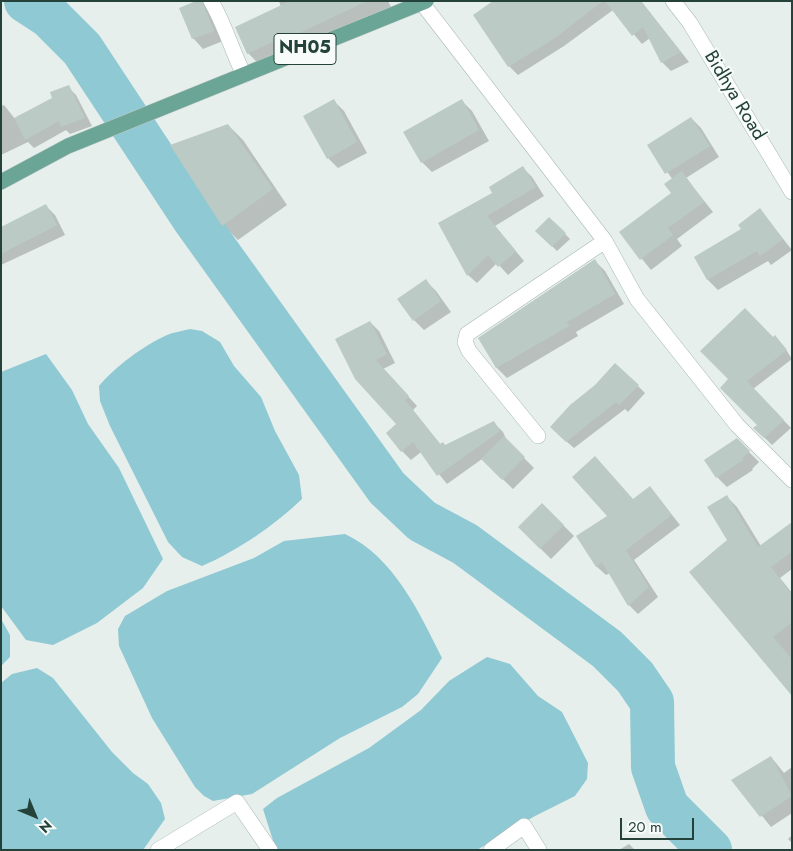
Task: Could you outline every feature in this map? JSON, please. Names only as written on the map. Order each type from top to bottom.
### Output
[{"type":"main road","name":"NH05","points":[[1,182],[68,146],[424,2]]},
{"type":"street","points":[[212,1],[223,22],[236,60],[244,75]]},
{"type":"street","name":"Bidhya Road","points":[[673,1],[690,23],[792,192]]},
{"type":"street","points":[[424,2],[604,241],[637,299],[737,425],[792,480]]},
{"type":"street","points":[[538,436],[469,351],[464,342],[467,334],[604,241]]},
{"type":"street","points":[[158,850],[237,802],[270,850]]},
{"type":"street","points":[[491,850],[524,826],[539,850]]},
{"type":"water","points":[[190,329],[202,331],[220,342],[234,366],[261,397],[275,431],[299,475],[302,499],[255,537],[229,553],[202,566],[182,557],[168,542],[110,426],[100,401],[99,386],[130,357],[149,345],[170,334]]},
{"type":"water","points":[[46,354],[72,390],[88,424],[119,468],[163,559],[143,588],[97,623],[53,645],[26,640],[1,606],[1,372]]},
{"type":"water","points":[[345,534],[362,544],[391,571],[424,622],[442,658],[418,694],[402,707],[340,738],[252,794],[213,801],[204,796],[195,787],[152,718],[119,646],[118,629],[125,616],[167,591],[254,558],[284,541]]},
{"type":"water","points":[[1,619],[10,635],[10,657],[1,666]]},
{"type":"water","points":[[487,657],[510,664],[538,696],[562,712],[588,763],[587,779],[575,796],[535,816],[477,850],[276,850],[263,809],[277,798],[369,748],[421,710],[449,681]]},
{"type":"water","points":[[37,668],[53,678],[112,752],[133,773],[148,784],[161,803],[165,819],[143,850],[1,850],[1,683],[12,674]]},
{"type":"building","points":[[196,1],[202,1],[214,31],[192,39],[179,8]]},
{"type":"building","points":[[290,1],[367,1],[293,36],[292,33],[247,54],[235,27]]},
{"type":"building","points":[[493,1],[603,1],[555,38],[508,67],[473,15]]},
{"type":"building","points":[[605,1],[640,1],[681,52],[661,63],[643,27],[632,36]]},
{"type":"building","points":[[69,85],[85,118],[61,127],[59,121],[25,140],[14,118],[52,98],[50,92]]},
{"type":"building","points":[[334,99],[357,142],[327,159],[303,116]]},
{"type":"building","points":[[462,99],[479,130],[421,163],[403,132]]},
{"type":"building","points":[[691,117],[710,146],[665,174],[647,145]]},
{"type":"building","points":[[228,124],[273,189],[222,226],[170,145]]},
{"type":"building","points":[[523,166],[536,187],[487,216],[516,251],[498,267],[488,255],[467,276],[438,223],[492,193],[489,187]]},
{"type":"building","points":[[682,171],[704,202],[668,228],[673,235],[640,260],[619,232],[671,193],[664,184]]},
{"type":"building","points":[[46,204],[57,225],[1,254],[1,227]]},
{"type":"building","points":[[760,208],[783,239],[760,256],[757,251],[707,280],[694,257],[741,229],[738,225]]},
{"type":"building","points":[[549,217],[566,233],[552,247],[535,231]]},
{"type":"building","points":[[595,259],[615,294],[567,322],[569,326],[496,368],[478,338]]},
{"type":"building","points":[[426,279],[441,301],[413,321],[397,299]]},
{"type":"building","points":[[745,308],[773,337],[775,335],[787,350],[747,381],[784,420],[764,438],[753,428],[757,425],[720,388],[728,379],[700,351]]},
{"type":"building","points":[[370,321],[387,354],[376,360],[409,396],[405,400],[440,444],[443,442],[445,445],[494,421],[500,431],[437,476],[413,442],[401,452],[386,433],[396,424],[355,379],[335,339]]},
{"type":"building","points":[[615,363],[639,385],[619,405],[616,402],[566,442],[550,427],[570,405],[595,385]]},
{"type":"building","points":[[504,436],[525,457],[502,480],[481,459]]},
{"type":"building","points":[[737,438],[750,451],[742,458],[743,460],[716,478],[704,460]]},
{"type":"building","points":[[595,456],[633,499],[650,486],[672,515],[626,550],[649,587],[628,606],[602,562],[596,567],[576,536],[607,516],[572,477]]},
{"type":"building","points":[[727,495],[758,547],[792,522],[792,552],[771,567],[792,595],[792,622],[773,637],[792,659],[792,696],[689,572],[727,540],[707,507]]},
{"type":"building","points":[[542,503],[564,525],[540,549],[518,527]]},
{"type":"building","points":[[771,756],[792,796],[760,817],[731,780]]},
{"type":"waterway","points":[[26,1],[49,16],[82,49],[194,219],[387,488],[422,521],[465,544],[607,649],[635,677],[652,702],[653,767],[667,807],[710,850]]}]
